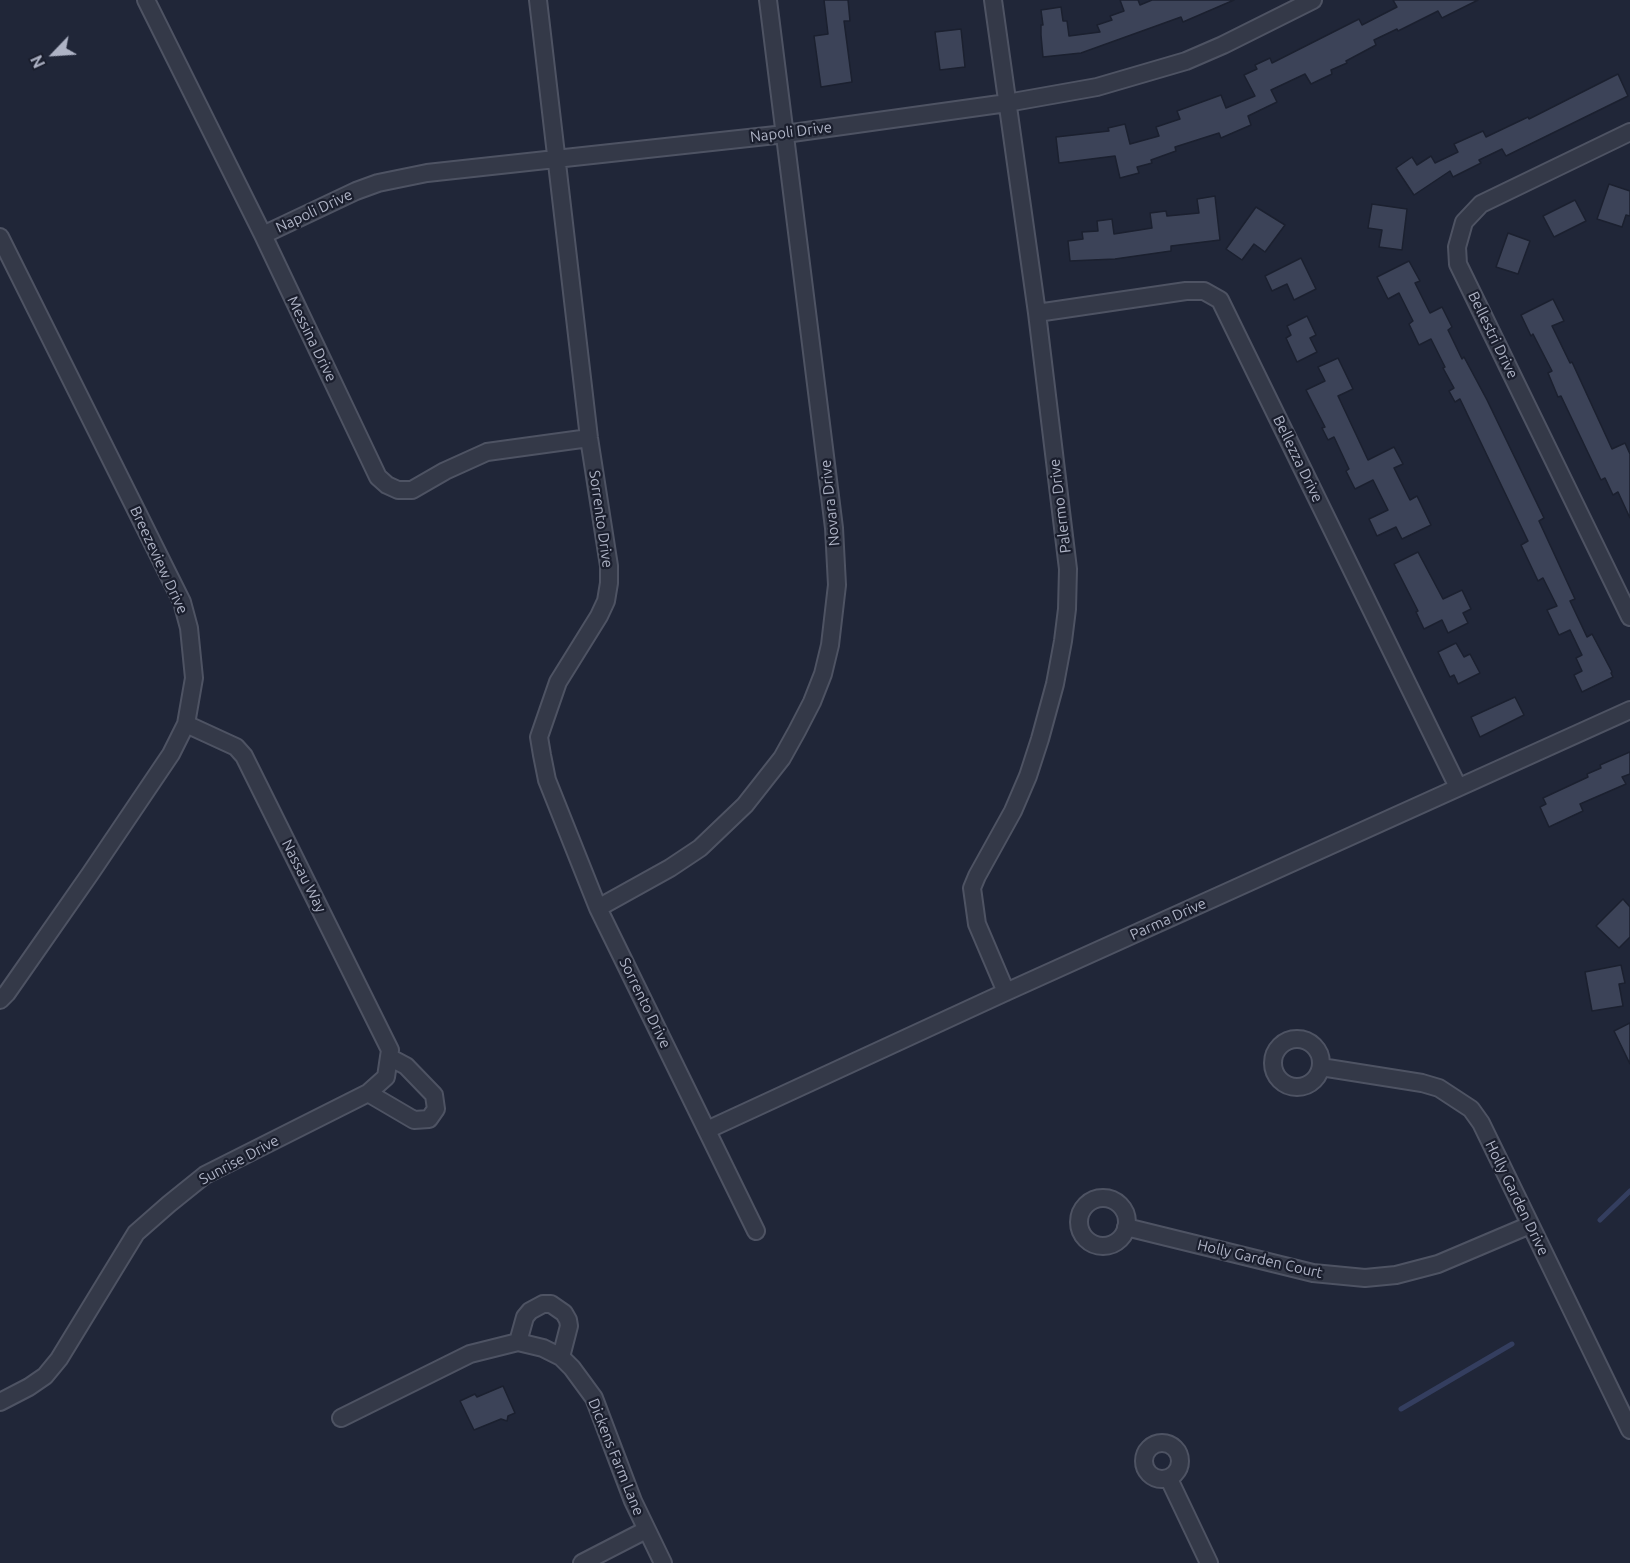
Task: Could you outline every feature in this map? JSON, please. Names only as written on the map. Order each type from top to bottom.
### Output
[{"type":"street","name":"Messina Drive","points":[[147,0],[263,235],[378,477],[387,485],[398,490],[412,489],[487,452],[589,438]]},
{"type":"street","name":"Sorrento Drive","points":[[538,0],[589,438],[609,566],[607,592],[599,616],[558,682],[539,737],[547,780],[598,908],[756,1231]]},
{"type":"street","name":"Novara Drive","points":[[598,908],[670,868],[700,848],[723,829],[745,805],[782,758],[797,731],[812,702],[828,655],[837,585],[834,528],[768,0]]},
{"type":"street","name":"Palermo Drive","points":[[993,0],[1037,313],[1068,569],[1067,609],[1055,684],[1028,776],[972,888],[977,924],[1006,992]]},
{"type":"street","name":"Napoli Drive","points":[[263,235],[378,183],[427,173],[785,134],[1007,103],[1097,87],[1186,61],[1313,0]]},
{"type":"street","name":"Bellestri Drive","points":[[1630,132],[1481,204],[1464,222],[1457,247],[1458,264],[1630,617]]},
{"type":"street","name":"Breezeview Drive","points":[[0,237],[182,602],[189,628],[194,678],[186,724],[171,754],[0,1000]]},
{"type":"street","name":"Bellezza Drive","points":[[1037,313],[1186,291],[1204,291],[1220,300],[1458,787]]},
{"type":"street","name":"Parma Drive","points":[[707,1130],[1630,710]]},
{"type":"street","name":"Nassau Way","points":[[186,724],[229,743],[244,756],[390,1050],[386,1077]]},
{"type":"street","points":[[368,1093],[414,1120],[429,1119],[436,1109],[434,1095],[406,1066],[389,1057]]},
{"type":"street","name":"Holly Garden Drive","points":[[1321,1067],[1422,1083],[1439,1088],[1471,1109],[1481,1123],[1630,1430]]},
{"type":"street","name":"Sunrise Drive","points":[[0,1402],[29,1388],[45,1376],[59,1359],[136,1233],[187,1189],[205,1175],[368,1093],[386,1077]]},
{"type":"street","name":"Holly Garden Court","points":[[1126,1227],[1313,1273],[1365,1278],[1396,1275],[1438,1264],[1530,1225]]},
{"type":"street","points":[[342,1418],[470,1354],[519,1342],[525,1317],[530,1311],[543,1304],[552,1304],[559,1308],[568,1320],[569,1326],[561,1357]]},
{"type":"street","name":"Dickens Farm Lane","points":[[519,1342],[561,1357],[594,1398],[633,1501],[663,1563]]},
{"type":"street","points":[[1169,1479],[1209,1563]]},
{"type":"street","points":[[582,1563],[646,1530]]},
{"type":"building","points":[[824,0],[848,0],[850,21],[844,21],[852,82],[821,87],[814,36],[828,34]]},
{"type":"building","points":[[1120,0],[1138,0],[1140,5],[1152,0],[1234,0],[1183,22],[1181,17],[1081,53],[1043,57],[1041,10],[1061,7],[1063,21],[1067,21],[1069,36],[1100,32],[1097,25],[1112,20],[1110,16],[1124,11]]},
{"type":"building","points":[[1393,0],[1478,0],[1442,18],[1438,11],[1374,40],[1376,45],[1331,70],[1332,74],[1311,84],[1305,74],[1271,90],[1277,102],[1248,116],[1251,125],[1221,138],[1219,133],[1175,147],[1176,151],[1151,160],[1152,163],[1137,167],[1139,173],[1120,178],[1115,156],[1059,163],[1056,137],[1109,131],[1108,128],[1125,124],[1130,144],[1159,136],[1156,127],[1180,119],[1177,111],[1221,95],[1226,108],[1255,96],[1244,75],[1257,69],[1255,65],[1270,58],[1272,63],[1359,19],[1362,25],[1397,7]]},
{"type":"building","points":[[961,29],[965,67],[940,70],[935,32]]},
{"type":"building","points":[[1618,74],[1628,96],[1506,156],[1502,149],[1479,160],[1481,163],[1453,177],[1450,171],[1414,195],[1396,168],[1412,157],[1417,165],[1431,156],[1435,163],[1458,152],[1454,144],[1483,131],[1486,137],[1528,117],[1529,119]]},
{"type":"building","points":[[1609,184],[1630,191],[1630,216],[1626,215],[1622,227],[1597,219]]},
{"type":"building","points":[[1215,196],[1220,240],[1171,246],[1171,251],[1115,259],[1070,261],[1068,241],[1083,239],[1082,232],[1098,231],[1097,221],[1112,219],[1114,234],[1152,228],[1150,213],[1166,211],[1167,216],[1199,213],[1197,199]]},
{"type":"building","points":[[1575,200],[1586,221],[1554,237],[1543,216]]},
{"type":"building","points":[[1372,204],[1407,209],[1402,250],[1379,247],[1382,230],[1368,228]]},
{"type":"building","points":[[1256,207],[1285,225],[1265,252],[1254,244],[1242,260],[1226,249]]},
{"type":"building","points":[[1508,233],[1530,241],[1518,274],[1496,267]]},
{"type":"building","points":[[1301,258],[1316,289],[1294,300],[1287,284],[1272,291],[1265,276]]},
{"type":"building","points":[[1409,261],[1420,281],[1415,283],[1430,313],[1442,307],[1452,327],[1448,330],[1462,359],[1464,357],[1487,400],[1544,518],[1539,521],[1575,599],[1570,601],[1587,637],[1592,634],[1612,672],[1613,677],[1582,692],[1574,675],[1582,671],[1576,658],[1582,655],[1570,630],[1559,635],[1547,610],[1557,606],[1543,578],[1538,581],[1521,545],[1528,541],[1460,399],[1455,402],[1449,391],[1454,388],[1443,368],[1445,367],[1431,339],[1419,345],[1409,324],[1413,321],[1399,293],[1388,299],[1377,277]]},
{"type":"building","points":[[1553,299],[1564,321],[1552,326],[1570,363],[1572,362],[1612,449],[1625,443],[1630,454],[1630,518],[1618,492],[1613,495],[1605,478],[1601,480],[1561,396],[1558,397],[1548,373],[1552,371],[1521,315]]},
{"type":"building","points":[[1307,316],[1316,335],[1310,338],[1317,352],[1297,362],[1286,338],[1291,335],[1287,326]]},
{"type":"building","points":[[1338,358],[1353,389],[1338,396],[1368,460],[1394,447],[1403,464],[1394,468],[1410,500],[1417,496],[1431,525],[1402,539],[1396,527],[1377,536],[1369,519],[1388,510],[1373,480],[1355,489],[1346,471],[1349,469],[1334,437],[1328,440],[1322,428],[1325,427],[1306,390],[1325,381],[1318,367]]},
{"type":"building","points":[[1418,552],[1443,599],[1462,590],[1471,609],[1463,613],[1468,623],[1448,633],[1442,620],[1424,629],[1416,612],[1418,611],[1394,564]]},
{"type":"building","points":[[1456,643],[1464,657],[1470,654],[1480,673],[1458,684],[1454,675],[1450,677],[1438,652]]},
{"type":"building","points":[[1515,697],[1524,715],[1480,737],[1471,717]]},
{"type":"building","points":[[1630,752],[1630,774],[1622,777],[1626,784],[1580,804],[1583,811],[1549,827],[1540,807],[1546,804],[1543,798],[1588,777],[1587,774],[1601,768],[1600,765]]},
{"type":"building","points":[[1623,899],[1630,907],[1630,937],[1619,948],[1596,926]]},
{"type":"building","points":[[1621,965],[1625,983],[1619,984],[1623,1006],[1592,1011],[1585,972]]},
{"type":"building","points":[[1630,1023],[1630,1064],[1614,1031]]},
{"type":"building","points":[[503,1386],[515,1413],[508,1416],[507,1421],[501,1419],[474,1430],[460,1401],[475,1394],[477,1397]]},
{"type":"waterway","points":[[1600,1220],[1630,1191]]},
{"type":"waterway","points":[[1401,1409],[1512,1344]]}]
